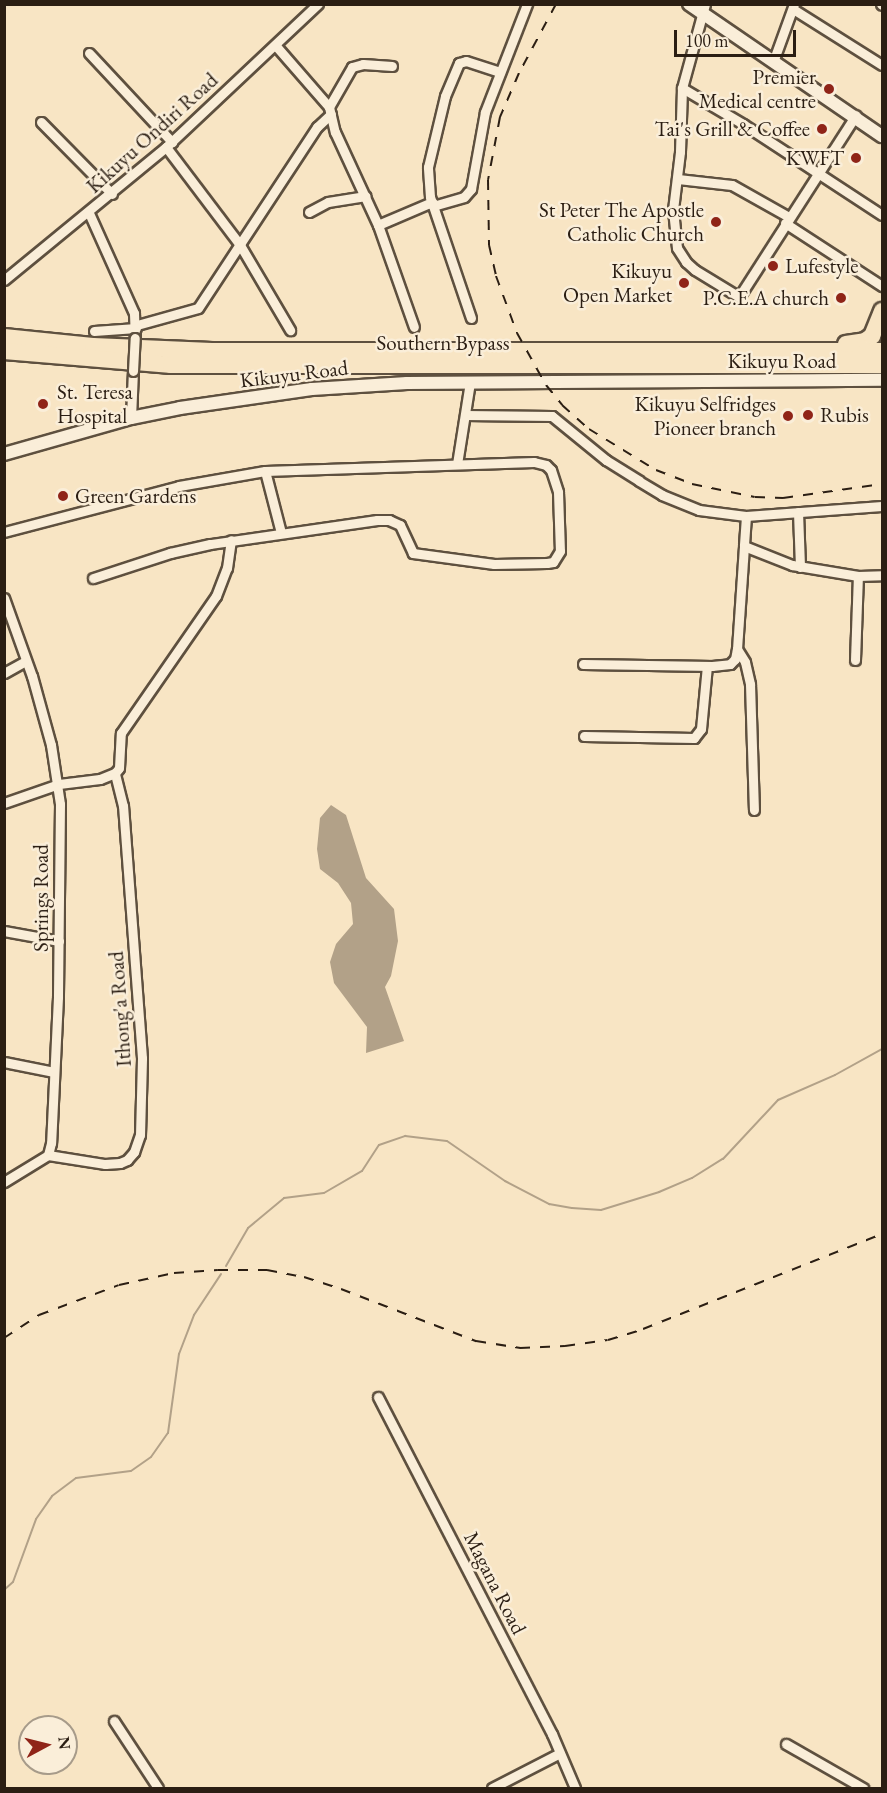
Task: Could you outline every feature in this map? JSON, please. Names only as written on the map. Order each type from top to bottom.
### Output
[{"type":"highway","points":[[769,351],[789,343],[850,344],[865,341],[876,330],[882,311]]},
{"type":"highway","name":"Southern Bypass","points":[[4,337],[93,346],[213,351],[882,351]]},
{"type":"highway","name":"Southern Bypass","points":[[4,351],[171,366],[882,364]]},
{"type":"main road","points":[[689,4],[704,8],[772,62],[882,135]]},
{"type":"main road","name":"Kikuyu Road","points":[[4,454],[131,418],[180,408],[295,391],[406,383],[882,380]]},
{"type":"street","name":"Kikuyu Ondiri Road","points":[[4,280],[89,213],[169,145],[318,4]]},
{"type":"street","points":[[378,225],[433,204],[464,197],[471,189],[485,112],[527,4]]},
{"type":"street","points":[[772,62],[794,7],[882,65]]},
{"type":"street","points":[[704,8],[682,88],[678,179],[674,210],[674,237],[680,255],[695,270],[739,297],[855,115]]},
{"type":"street","points":[[276,46],[330,110],[335,132],[378,225],[414,327]]},
{"type":"street","points":[[89,53],[169,145],[240,245],[290,330]]},
{"type":"street","points":[[471,318],[433,204],[427,181],[428,167],[445,96],[458,65],[466,61],[500,72]]},
{"type":"street","points":[[94,331],[136,330],[198,308],[330,110],[352,67],[363,64],[392,66]]},
{"type":"street","points":[[682,88],[743,124],[882,215]]},
{"type":"street","points":[[41,122],[112,194]]},
{"type":"street","points":[[678,179],[732,185],[882,286]]},
{"type":"street","points":[[309,212],[328,202],[366,196]]},
{"type":"street","points":[[89,213],[131,306],[136,330],[131,418]]},
{"type":"street","points":[[457,464],[470,382]]},
{"type":"street","points":[[465,415],[552,416],[606,459],[662,495],[699,510],[746,516],[882,506]]},
{"type":"street","points":[[4,532],[179,486],[265,471],[534,462],[546,465],[558,492],[560,551],[557,558],[547,563],[506,565],[414,554],[400,525],[389,520],[231,540],[170,553],[93,578]]},
{"type":"street","points":[[265,471],[280,533]]},
{"type":"street","points":[[798,512],[800,567]]},
{"type":"street","points":[[583,664],[707,666],[730,664],[735,659],[737,649],[746,516]]},
{"type":"street","points":[[4,803],[59,784],[100,779],[115,773],[119,768],[121,733],[216,596],[227,568],[231,540]]},
{"type":"street","points":[[744,546],[800,567],[858,576],[882,575]]},
{"type":"street","points":[[855,660],[858,576]]},
{"type":"street","name":"Springs Road","points":[[4,598],[51,745],[59,784],[59,941],[53,1120],[48,1155]]},
{"type":"street","points":[[737,649],[745,662],[750,684],[754,810]]},
{"type":"street","points":[[4,673],[26,661]]},
{"type":"street","points":[[584,736],[694,738],[701,729],[707,666]]},
{"type":"street","name":"Ithong'a Road","points":[[48,1155],[105,1164],[120,1163],[127,1160],[134,1152],[140,1135],[142,1058],[123,806],[115,773]]},
{"type":"street","points":[[4,931],[59,941]]},
{"type":"street","points":[[4,1062],[54,1072]]},
{"type":"street","points":[[4,1182],[48,1155]]},
{"type":"street","name":"Magana Road","points":[[378,1397],[560,1753],[575,1788]]},
{"type":"street","points":[[114,1721],[158,1788]]},
{"type":"street","points":[[786,1744],[863,1788]]},
{"type":"street","points":[[492,1788],[560,1753]]},
{"type":"shaded area","points":[[331,805],[346,815],[366,878],[394,909],[398,941],[391,976],[385,987],[404,1041],[366,1053],[367,1027],[334,983],[330,962],[336,944],[353,924],[351,903],[338,883],[320,869],[317,849],[320,818]]},
{"type":"waterway","points":[[226,1266],[248,1228],[284,1198],[324,1193],[362,1171],[379,1145],[405,1136],[447,1141],[505,1181],[549,1204],[601,1210],[659,1192],[692,1178],[723,1159],[778,1100],[835,1075],[882,1049]]},
{"type":"waterway","points":[[4,1590],[13,1582],[36,1519],[52,1496],[76,1478],[131,1471],[151,1457],[168,1433],[179,1354],[194,1315],[221,1274]]},
{"type":"railway","points":[[556,4],[519,73],[500,117],[488,180],[489,245],[496,276],[517,333],[546,385],[562,405],[589,429],[656,470],[692,484],[755,497],[783,498],[882,484]]},
{"type":"railway","points":[[4,1338],[39,1315],[119,1285],[174,1273],[267,1270],[304,1277],[341,1289],[476,1341],[520,1348],[565,1346],[608,1340],[643,1329],[882,1234]]},
{"type":"place","name":"Premier Medical centre","points":[[829,89]]},
{"type":"place","name":"Tai's Grill & Coffee","points":[[822,129]]},
{"type":"place","name":"KWFT","points":[[856,158]]},
{"type":"place","name":"St Peter The Apostle Catholic Church","points":[[716,222]]},
{"type":"place","name":"Lufestyle","points":[[773,266]]},
{"type":"place","name":"Kikuyu Open Market","points":[[684,283]]},
{"type":"place","name":"P.C.E.A church","points":[[841,298]]},
{"type":"place","name":"St. Teresa Hospital","points":[[43,404]]},
{"type":"place","name":"Rubis","points":[[808,415]]},
{"type":"place","name":"Kikuyu Selfridges Pioneer branch","points":[[788,416]]},
{"type":"place","name":"Green Gardens","points":[[63,496]]}]
